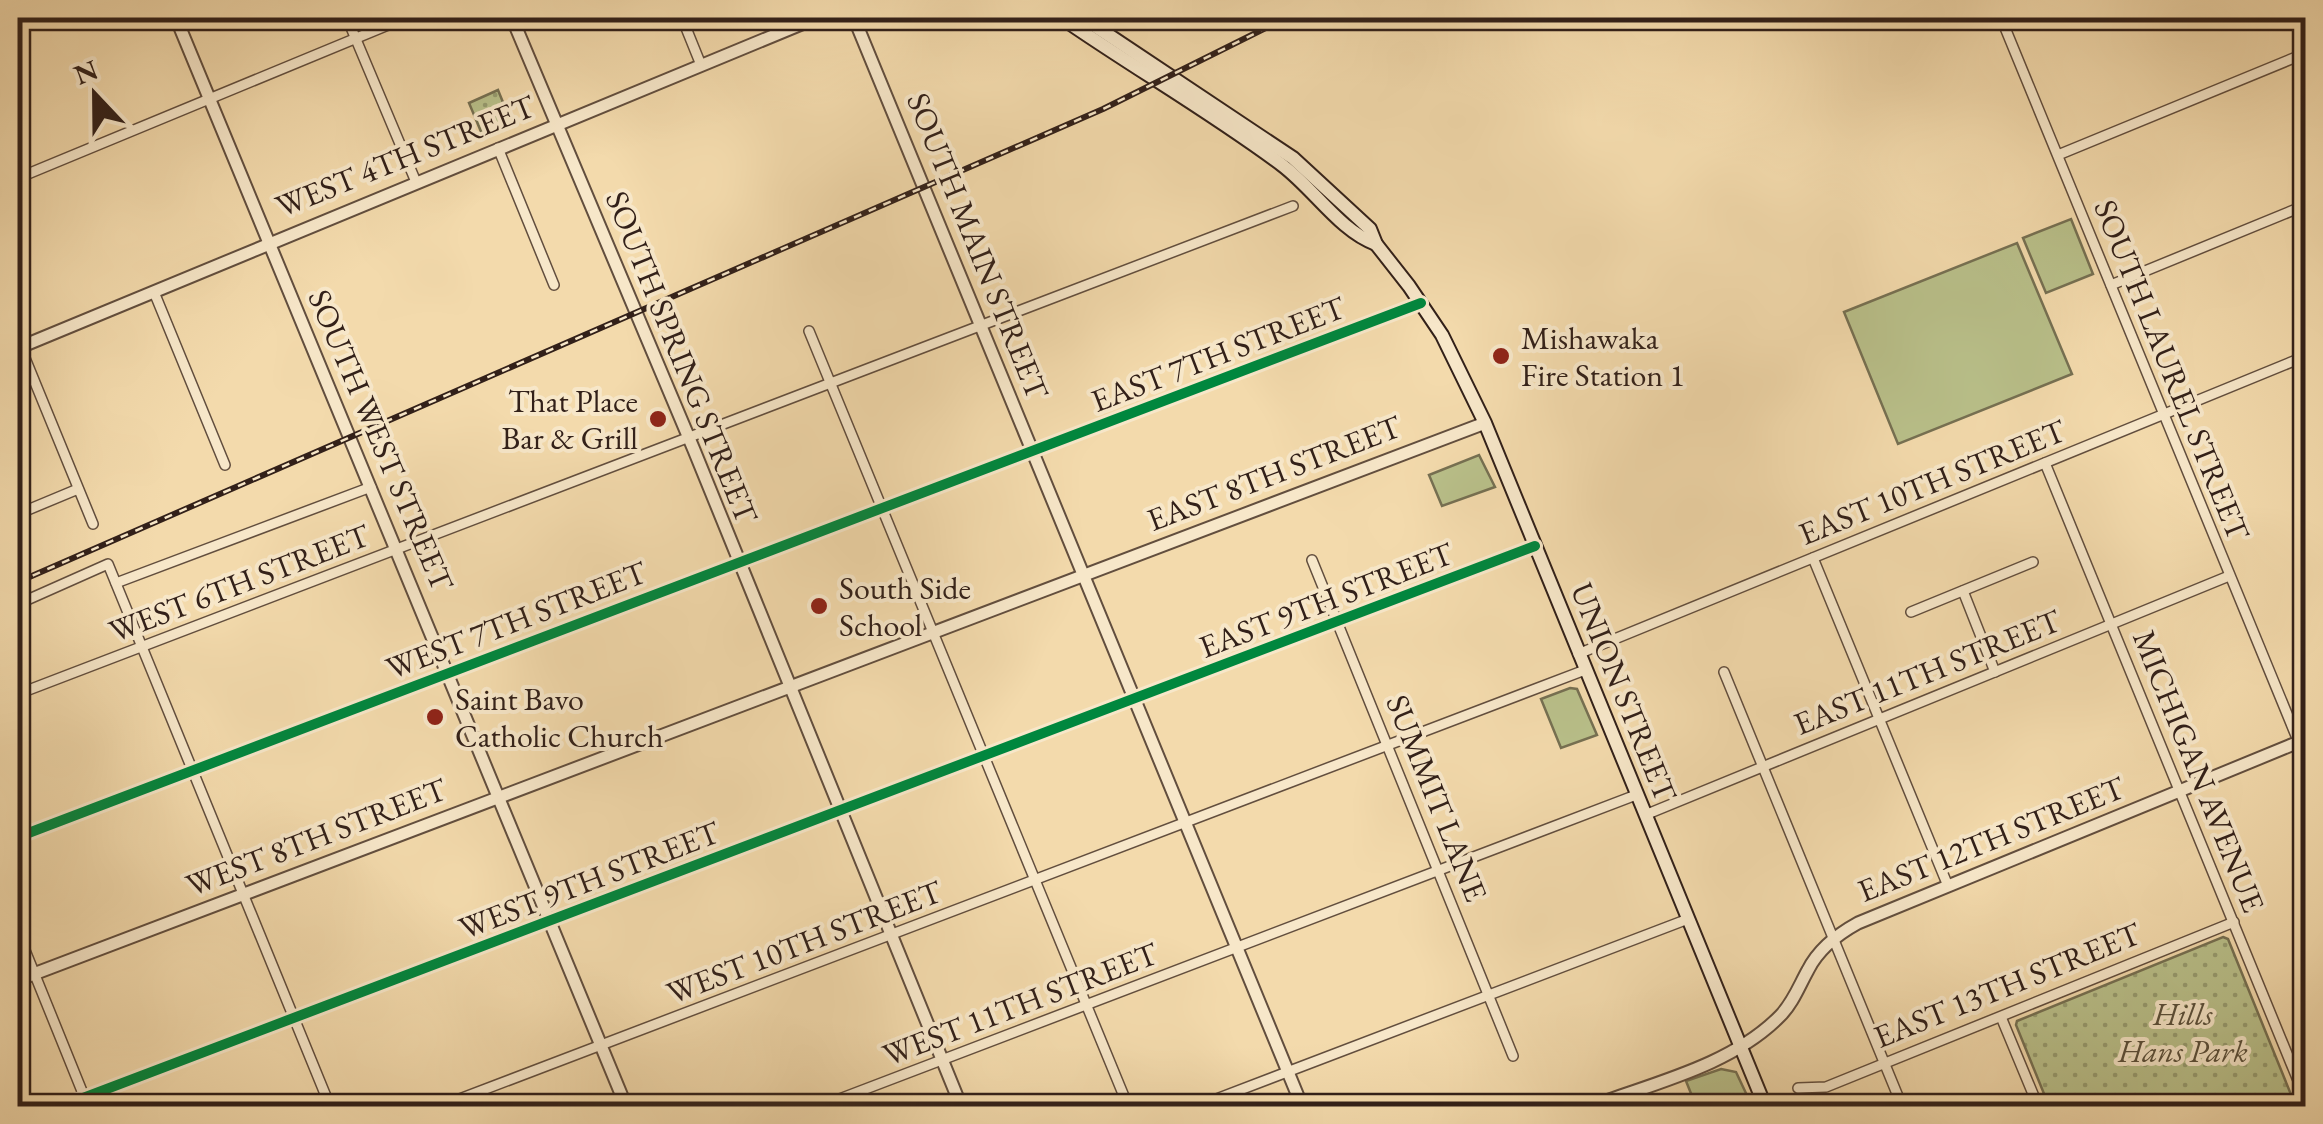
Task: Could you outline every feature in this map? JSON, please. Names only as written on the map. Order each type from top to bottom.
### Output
[{"type":"main road","points":[[1062,18],[1266,154],[1315,193],[1359,238],[1376,244]]},
{"type":"main road","points":[[1083,18],[1293,158],[1370,229],[1376,244]]},
{"type":"main road","name":"UNION STREET","points":[[1376,244],[1421,303],[1456,362],[1484,423],[1765,1106]]},
{"type":"street","name":"SOUTH WEST STREET","points":[[176,18],[626,1106]]},
{"type":"street","points":[[347,18],[416,182]]},
{"type":"street","points":[[18,178],[405,18]]},
{"type":"street","name":"SOUTH SPRING STREET","points":[[512,18],[689,439],[961,1106]]},
{"type":"street","points":[[682,18],[701,64]]},
{"type":"street","name":"WEST 4TH STREET","points":[[18,346],[816,18]]},
{"type":"street","name":"SOUTH MAIN STREET","points":[[854,18],[1302,1106]]},
{"type":"street","points":[[2003,22],[2027,18]]},
{"type":"street","name":"SOUTH LAUREL STREET","points":[[2003,22],[2229,576],[2302,741],[2306,760]]},
{"type":"street","points":[[2058,155],[2306,52]]},
{"type":"street","points":[[498,148],[554,285]]},
{"type":"street","points":[[2110,285],[2306,205]]},
{"type":"street","name":"WEST 6TH STREET","points":[[18,694],[1292,206]]},
{"type":"street","points":[[154,292],[225,465]]},
{"type":"street","name":"EAST 7TH STREET","points":[[1033,452],[1421,303]]},
{"type":"street","points":[[809,331],[1128,1106]]},
{"type":"street","points":[[18,346],[92,524]]},
{"type":"street","name":"EAST 10TH STREET","points":[[1578,654],[2306,356]]},
{"type":"street","name":"EAST 8TH STREET","points":[[1084,575],[1484,423]]},
{"type":"street","name":"WEST 7TH STREET","points":[[18,837],[1033,452]]},
{"type":"street","name":"MICHIGAN AVENUE","points":[[2045,462],[2306,1100]]},
{"type":"street","points":[[116,584],[371,487]]},
{"type":"street","points":[[18,514],[78,489]]},
{"type":"street","name":"EAST 9TH STREET","points":[[1134,698],[1535,546]]},
{"type":"street","points":[[1814,558],[1948,886]]},
{"type":"street","name":"SUMMIT LANE","points":[[1312,560],[1513,1056]]},
{"type":"street","points":[[1912,612],[2032,562]]},
{"type":"street","points":[[18,604],[108,564],[330,1106]]},
{"type":"street","name":"WEST 8TH STREET","points":[[18,980],[1084,575]]},
{"type":"street","name":"EAST 11TH STREET","points":[[1645,815],[2229,576]]},
{"type":"street","points":[[1963,590],[1995,672]]},
{"type":"street","points":[[1186,824],[1585,670]]},
{"type":"street","points":[[1724,672],[1902,1106]]},
{"type":"street","name":"WEST 9TH STREET","points":[[62,1106],[86,1102],[294,1018],[1134,698]]},
{"type":"street","name":"EAST 12TH STREET","points":[[1740,1046],[1784,1012],[1810,966],[1834,938],[1858,922],[2302,741]]},
{"type":"street","points":[[1237,948],[1636,795]]},
{"type":"street","name":"WEST 10TH STREET","points":[[441,1106],[1186,824]]},
{"type":"street","points":[[1198,1106],[1688,919]]},
{"type":"street","name":"EAST 13TH STREET","points":[[1798,1088],[1826,1088],[2234,922]]},
{"type":"street","points":[[18,933],[86,1102]]},
{"type":"street","name":"WEST 11TH STREET","points":[[822,1106],[1237,948]]},
{"type":"street","points":[[2002,1017],[2038,1106]]},
{"type":"street","points":[[1592,1106],[1682,1073],[1740,1046]]},
{"type":"green space","points":[[498,90],[511,122],[482,134],[469,103]]},
{"type":"green space","points":[[2071,219],[2093,274],[2046,293],[2023,238]]},
{"type":"green space","points":[[2017,243],[2072,374],[1898,444],[1844,312]]},
{"type":"green space","points":[[1479,455],[1495,487],[1442,506],[1429,475]]},
{"type":"green space","points":[[1577,689],[1597,735],[1561,748],[1541,699]]},
{"type":"green space","name":"Hills Hans Park","points":[[2223,937],[2228,939],[2294,1102],[2292,1106],[2049,1106],[2017,1021]]},
{"type":"green space","points":[[1721,1069],[1736,1072],[1752,1106],[1696,1106],[1686,1081]]},
{"type":"railway","points":[[18,582],[1103,109],[1286,18]]},
{"type":"cycle path","points":[[18,837],[1421,303]]},
{"type":"cycle path","points":[[62,1106],[1535,546]]},
{"type":"place","name":"Mishawaka Fire Station 1","points":[[1501,356]]},
{"type":"place","name":"That Place Bar & Grill","points":[[658,419]]},
{"type":"place","name":"South Side School","points":[[819,606]]},
{"type":"place","name":"Saint Bavo Catholic Church","points":[[435,717]]}]
